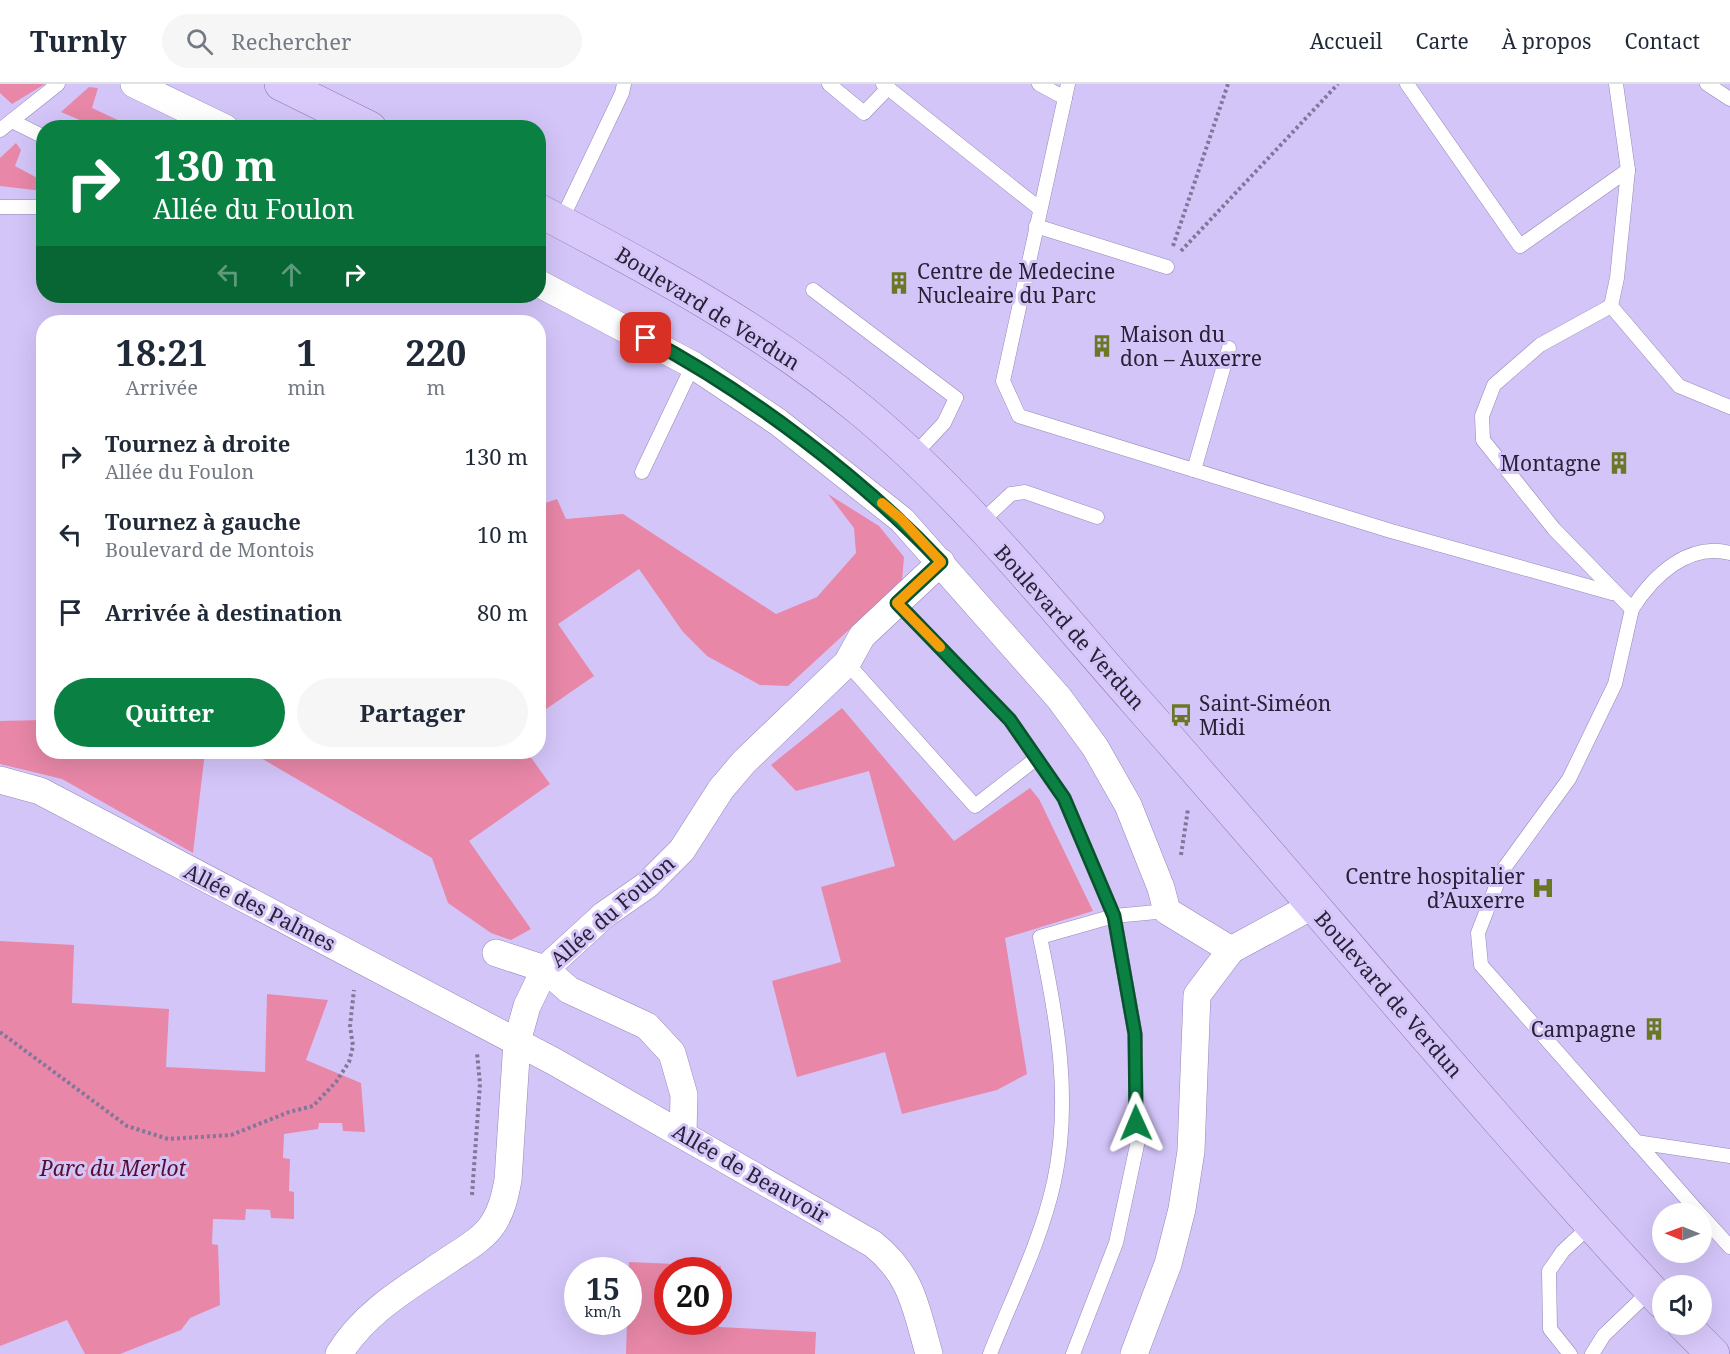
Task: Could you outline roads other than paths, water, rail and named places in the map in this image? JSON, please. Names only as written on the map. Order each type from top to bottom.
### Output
[{"type":"main road","points":[[281,84],[354,120]]},
{"type":"main road","name":"Boulevard de Verdun","points":[[550,216],[657,272],[773,344],[863,411],[912,458],[979,524],[1207,781],[1312,906],[1652,1292]]},
{"type":"main road","points":[[1694,1335],[1713,1354]]},
{"type":"street","points":[[134,84],[208,120]]},
{"type":"street","points":[[546,287],[693,365],[778,422],[846,473],[902,520],[1059,698],[1095,747],[1128,805],[1164,900],[1231,950]]},
{"type":"street","name":"Allée du Foulon","points":[[339,1354],[352,1332],[382,1305],[477,1241],[493,1225],[504,1202],[508,1180],[517,1042],[527,1006],[545,969],[604,915],[647,885],[682,850],[721,789],[744,762],[847,663],[862,636],[941,562]]},
{"type":"street","name":"Allée des Palmes","points":[[0,780],[40,791],[517,1042]]},
{"type":"street","points":[[1134,1354],[1168,1264],[1182,1209],[1191,1151],[1197,995],[1231,950],[1312,906]]},
{"type":"street","points":[[496,953],[545,969],[569,990],[647,1026],[672,1053],[684,1095],[683,1134]]},
{"type":"street","name":"Allée de Beauvoir","points":[[517,1042],[683,1134],[873,1244],[893,1260],[905,1276],[929,1354]]},
{"type":"lane","points":[[0,130],[58,84]]},
{"type":"lane","points":[[550,216],[622,93],[624,84]]},
{"type":"lane","points":[[829,84],[864,113],[885,86],[1040,209]]},
{"type":"lane","points":[[1039,84],[1065,98]]},
{"type":"lane","points":[[1068,84],[1003,381],[1019,416],[1391,531],[1614,593]]},
{"type":"lane","points":[[1407,84],[1520,246],[1628,171]]},
{"type":"lane","points":[[1616,84],[1628,171],[1617,278],[1611,306],[1540,345],[1494,385],[1482,416],[1483,440],[1554,529],[1632,609]]},
{"type":"lane","points":[[1707,84],[1730,99]]},
{"type":"lane","points":[[12,121],[36,133]]},
{"type":"lane","points":[[0,207],[36,207]]},
{"type":"lane","points":[[1036,226],[1167,267]]},
{"type":"lane","points":[[813,290],[956,398],[944,423],[912,458]]},
{"type":"lane","points":[[1611,306],[1679,386],[1730,407]]},
{"type":"lane","points":[[1194,470],[1229,348]]},
{"type":"lane","points":[[642,472],[693,365]]},
{"type":"lane","points":[[979,524],[1011,494],[1025,492],[1097,517]]},
{"type":"lane","points":[[1690,1203],[1481,965],[1478,933],[1502,871],[1569,779],[1615,684],[1632,609],[1645,588],[1676,562],[1693,553],[1719,550],[1730,553]]},
{"type":"lane","points":[[897,603],[1010,720],[1037,758],[1064,798],[1114,916],[1135,1034],[1137,1146],[1116,1243],[1073,1354]]},
{"type":"lane","points":[[847,663],[975,806],[1037,758]]},
{"type":"lane","points":[[990,1354],[1044,1219],[1054,1181],[1060,1135],[1063,1086],[1058,1022],[1040,937],[1164,900]]},
{"type":"lane","points":[[1636,1142],[1730,1156]]},
{"type":"lane","points":[[1570,1354],[1550,1329],[1549,1271],[1563,1251],[1592,1224]]},
{"type":"lane","points":[[1712,1227],[1730,1247]]},
{"type":"lane","points":[[1592,1354],[1604,1335],[1652,1299]]},
{"type":"place","name":"Centre de Medecine Nucleaire du Parc","points":[[899,283]]},
{"type":"place","name":"Maison du don – Auxerre","points":[[1102,346]]},
{"type":"place","name":"Montagne","points":[[1619,463]]},
{"type":"place","name":"Saint-Siméon Midi","points":[[1181,715]]},
{"type":"place","name":"Centre hospitalier d’Auxerre","points":[[1543,888]]},
{"type":"place","name":"Campagne","points":[[1654,1029]]},
{"type":"park label","name":"Parc du Merlot","points":[[113,1168]]}]
